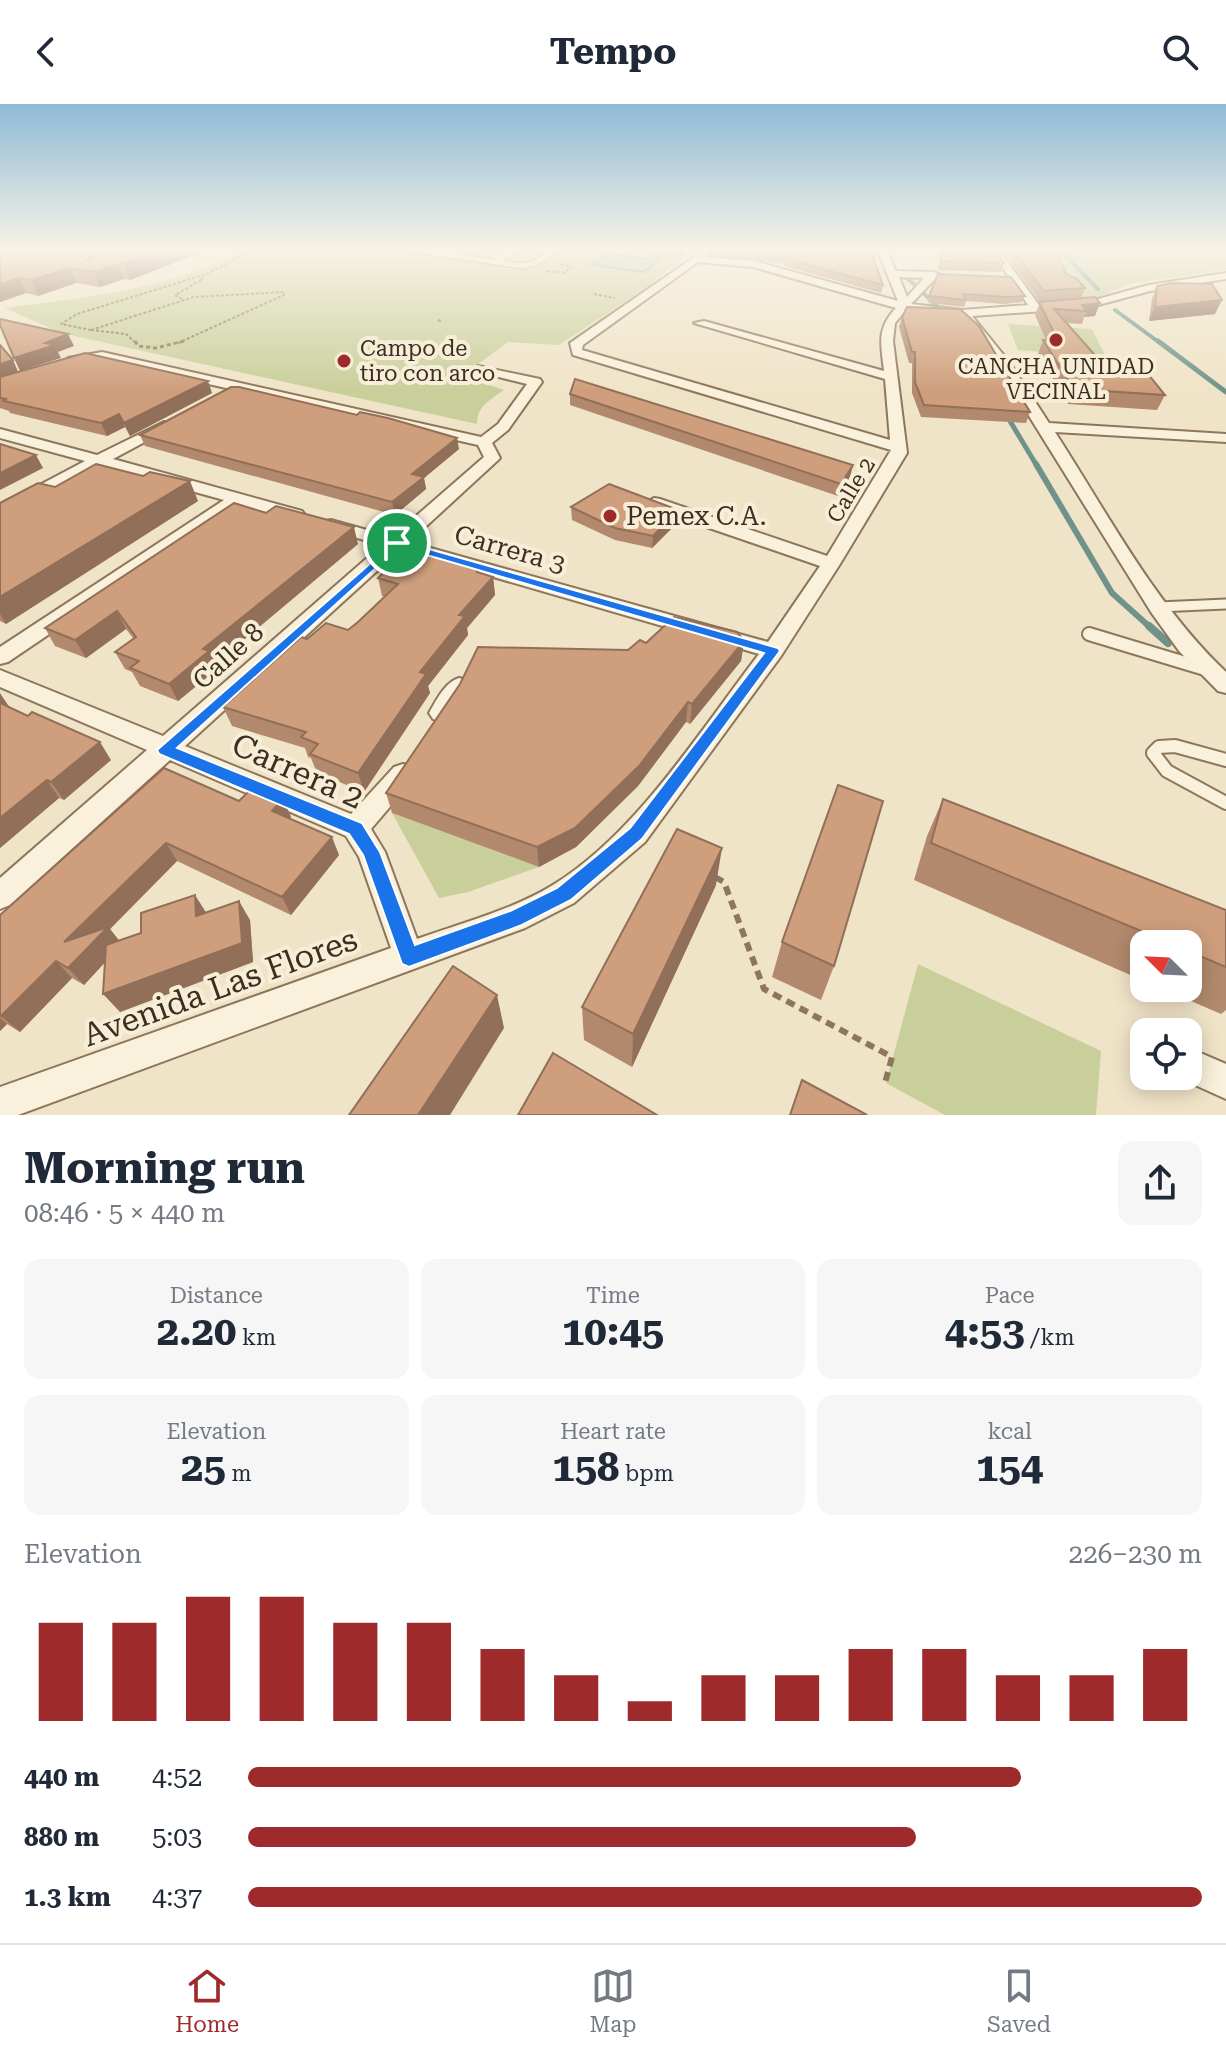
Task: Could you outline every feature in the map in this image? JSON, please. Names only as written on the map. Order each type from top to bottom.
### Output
[{"type":"street","points":[[645,296],[574,346],[577,352],[900,448]]},
{"type":"street","points":[[868,296],[906,307],[962,313],[1037,310],[1105,302],[1123,296]]},
{"type":"street","points":[[902,296],[906,307]]},
{"type":"street","points":[[906,307],[915,296]]},
{"type":"street","points":[[1025,296],[1037,310]]},
{"type":"street","name":"Calle 2","points":[[773,651],[831,564],[900,448],[887,341],[889,322],[906,307]]},
{"type":"street","points":[[982,332],[1010,311]]},
{"type":"street","points":[[962,313],[982,332],[1158,607],[1186,646],[1226,685]]},
{"type":"street","points":[[700,323],[891,377]]},
{"type":"street","points":[[61,365],[102,356],[488,450]]},
{"type":"street","name":"Calle 8","points":[[0,896],[397,543],[488,450],[535,382],[483,369]]},
{"type":"street","points":[[211,402],[239,387]]},
{"type":"street","points":[[0,513],[183,416]]},
{"type":"street","points":[[1043,427],[1226,438]]},
{"type":"street","name":"Carrera 3","points":[[0,433],[773,651]]},
{"type":"street","points":[[639,497],[831,564]]},
{"type":"street","points":[[0,657],[237,499]]},
{"type":"street","name":"Avenida Las Flores","points":[[0,1104],[515,918],[564,894],[636,834],[773,651]]},
{"type":"street","name":"Carrera 2","points":[[0,678],[355,828],[371,852],[409,957]]},
{"type":"street","points":[[428,734],[459,686]]},
{"type":"street","points":[[355,828],[398,782],[413,758]]},
{"type":"lane","points":[[1158,607],[1226,604]]},
{"type":"lane","points":[[1089,634],[1210,671]]},
{"type":"lane","points":[[1226,760],[1175,746],[1159,747],[1153,753],[1167,771],[1226,803]]},
{"type":"path","points":[[136,296],[77,314],[61,324],[88,331],[129,334],[136,339],[138,346],[144,348],[166,345],[204,333],[276,296]]},
{"type":"path","points":[[177,296],[184,300]]},
{"type":"path","points":[[88,331],[202,296]]},
{"type":"path","points":[[712,875],[724,882],[764,989],[892,1057],[885,1083]]},
{"type":"green space","points":[[89,296],[634,296],[559,345],[508,342],[462,376],[504,390],[482,408],[477,424],[61,333],[5,308]]},
{"type":"green space","points":[[1080,296],[1101,296],[1086,303]]},
{"type":"green space","name":"CANCHA UNIDAD VECINAL","points":[[1008,324],[1092,329],[1106,357],[1018,350]]},
{"type":"green space","points":[[392,813],[539,867],[468,892],[439,898]]},
{"type":"green space","points":[[918,964],[1101,1051],[1096,1115],[945,1115],[886,1083]]},
{"type":"building","points":[[931,296],[964,296],[966,300]]},
{"type":"building","points":[[1156,296],[1220,296],[1222,300],[1155,307]]},
{"type":"building","points":[[1095,297],[1100,303],[1082,305],[1087,311],[1054,309],[1109,371],[1148,374],[1165,395],[1074,389],[1043,340],[1058,341],[1039,302]]},
{"type":"building","points":[[907,307],[960,309],[979,326],[1030,412],[924,405],[915,382],[915,352],[912,352],[902,317]]},
{"type":"building","points":[[0,319],[68,334],[45,343],[55,345],[14,358]]},
{"type":"building","points":[[0,345],[13,360],[0,364]]},
{"type":"building","points":[[85,353],[208,381],[124,423],[119,414],[101,423],[0,398],[0,377]]},
{"type":"building","points":[[575,379],[853,465],[841,484],[570,394]]},
{"type":"building","points":[[231,387],[357,415],[360,412],[388,418],[457,438],[412,474],[424,477],[392,502],[140,435]]},
{"type":"building","points":[[0,444],[36,455],[0,473]]},
{"type":"building","points":[[96,464],[143,476],[150,472],[190,481],[0,597],[0,503],[38,483],[55,487]]},
{"type":"building","points":[[609,484],[678,510],[653,536],[615,528],[571,507]]},
{"type":"building","points":[[234,503],[266,513],[276,506],[354,527],[203,649],[209,651],[169,684],[130,668],[139,661],[115,652],[136,637],[117,611],[75,640],[45,628]]},
{"type":"building","points":[[408,549],[480,569],[477,572],[493,577],[459,615],[465,616],[420,672],[426,674],[358,773],[310,754],[318,744],[301,737],[306,732],[223,707],[301,637],[307,639],[326,623],[348,630],[358,622],[398,584],[378,578]]},
{"type":"building","points":[[674,617],[737,632],[744,641],[692,704],[688,702],[639,766],[575,828],[537,847],[386,793],[460,684],[478,647],[628,650],[640,640],[646,643]]},
{"type":"building","points":[[0,703],[28,716],[32,712],[100,742],[0,818]]},
{"type":"building","points":[[164,768],[239,801],[254,786],[283,799],[272,811],[332,837],[282,897],[166,843],[64,942],[108,927],[68,968],[56,961],[1,1016],[0,915]]},
{"type":"building","points":[[838,785],[883,801],[834,966],[782,942]]},
{"type":"building","points":[[943,799],[1226,910],[1226,967],[1202,957],[1202,930],[1139,930],[931,843]]},
{"type":"building","points":[[677,829],[722,848],[633,1034],[582,1007]]},
{"type":"building","points":[[195,895],[196,916],[239,901],[242,943],[103,994],[106,945],[141,933],[141,913]]},
{"type":"building","points":[[453,966],[497,995],[418,1115],[349,1115]]},
{"type":"building","points":[[553,1053],[657,1115],[518,1115]]},
{"type":"building","points":[[802,1080],[867,1115],[790,1115]]},
{"type":"waterway","points":[[927,296],[938,307]]},
{"type":"waterway","points":[[1115,310],[1160,343]]},
{"type":"waterway","points":[[1158,341],[1226,392]]},
{"type":"waterway","points":[[1007,416],[1037,466]]},
{"type":"waterway","points":[[1036,464],[1112,593],[1151,628]]},
{"type":"waterway","points":[[1149,626],[1168,643]]},
{"type":"place","name":"CANCHA UNIDAD VECINAL","points":[[1056,340]]},
{"type":"place","name":"Campo de tiro con arco","points":[[344,361]]},
{"type":"place","name":"Pemex C.A.","points":[[610,516]]},
{"type":"route","points":[[397,543],[773,651],[636,834],[564,894],[515,918],[409,957],[371,852],[355,828],[165,750],[397,543]]}]
